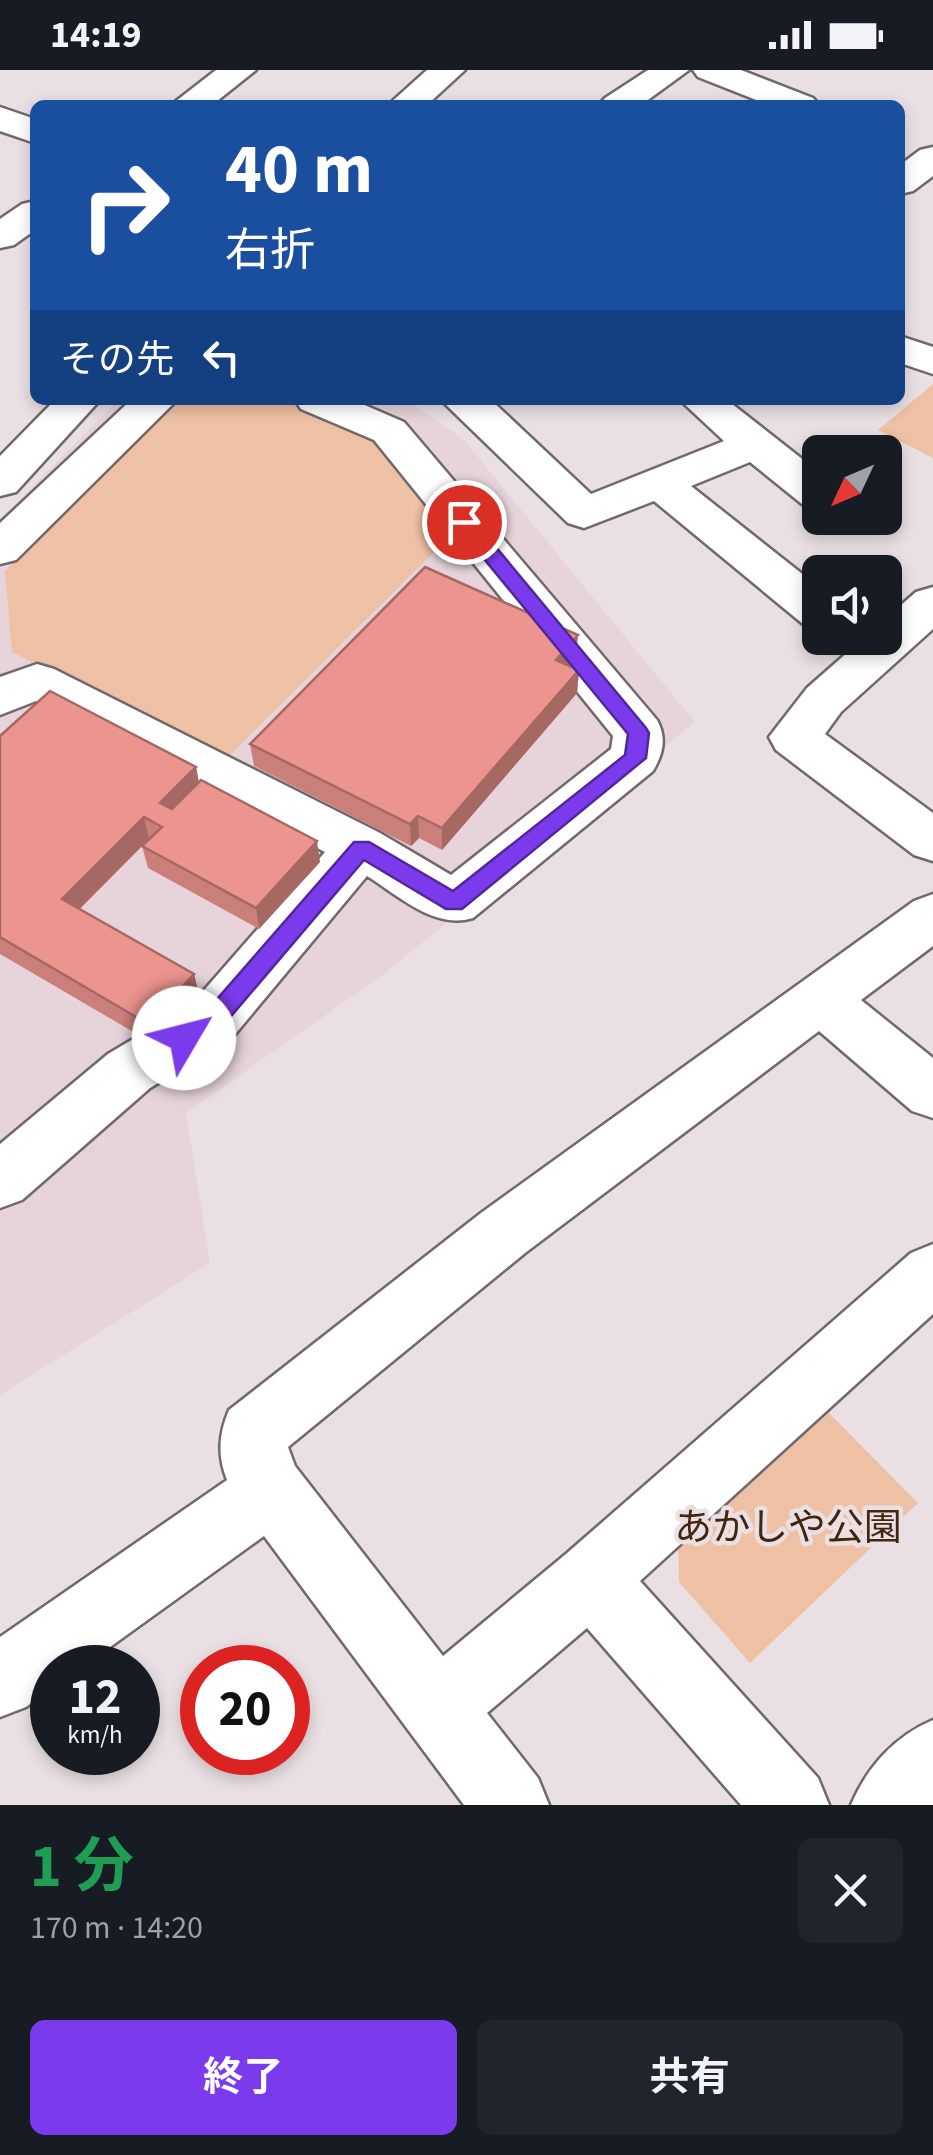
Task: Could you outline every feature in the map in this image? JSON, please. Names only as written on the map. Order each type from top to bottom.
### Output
[{"type":"street","points":[[196,100],[239,70]]},
{"type":"street","points":[[412,100],[448,70]]},
{"type":"street","points":[[625,100],[672,70]]},
{"type":"street","points":[[710,70],[775,100]]},
{"type":"street","points":[[778,100],[807,70]]},
{"type":"street","points":[[0,118],[30,130]]},
{"type":"street","points":[[905,145],[933,156],[905,179]]},
{"type":"street","points":[[0,237],[30,216]]},
{"type":"street","points":[[905,350],[933,362]]},
{"type":"street","points":[[0,482],[73,405]]},
{"type":"street","points":[[0,549],[151,405]]},
{"type":"street","points":[[0,697],[37,681],[361,848],[454,903],[635,758],[639,733],[389,431],[328,405]]},
{"type":"street","points":[[470,405],[584,513],[743,449],[749,440]]},
{"type":"street","points":[[708,405],[802,481]]},
{"type":"street","points":[[659,482],[802,598]]},
{"type":"street","points":[[902,623],[933,604]]},
{"type":"street","points":[[855,655],[794,737],[933,841]]},
{"type":"street","points":[[0,1181],[129,1071],[212,1021],[361,848]]},
{"type":"street","points":[[501,1801],[271,1490],[256,1467],[253,1432],[503,1233],[933,916]]},
{"type":"street","points":[[822,1000],[933,1093]]},
{"type":"street","points":[[436,1709],[591,1579],[933,1273]]},
{"type":"street","points":[[0,1681],[271,1490]]},
{"type":"street","points":[[591,1579],[792,1805]]},
{"type":"street","points":[[890,1805],[933,1757]]},
{"type":"shaded area","points":[[113,405],[414,405],[464,440],[695,722],[380,977],[186,1113],[210,1263],[0,1395],[0,520]]},
{"type":"green space","points":[[933,384],[933,458],[902,442],[902,435],[878,430]]},
{"type":"green space","points":[[169,405],[306,405],[386,436],[463,523],[228,757],[12,652],[5,571]]},
{"type":"green space","name":"あかしや公園","points":[[818,1402],[918,1503],[750,1663],[679,1582],[678,1527]]},
{"type":"building","points":[[425,567],[578,635],[556,660],[579,670],[442,828],[418,816],[410,824],[250,744]]},
{"type":"building","points":[[50,691],[196,767],[160,803],[172,809],[201,780],[317,841],[256,908],[142,846],[162,827],[144,817],[62,899],[194,974],[148,1024],[0,937],[0,736]]},
{"type":"route","points":[[184,1038],[212,1021],[361,848],[454,903],[635,758],[639,733],[464,522]]}]
